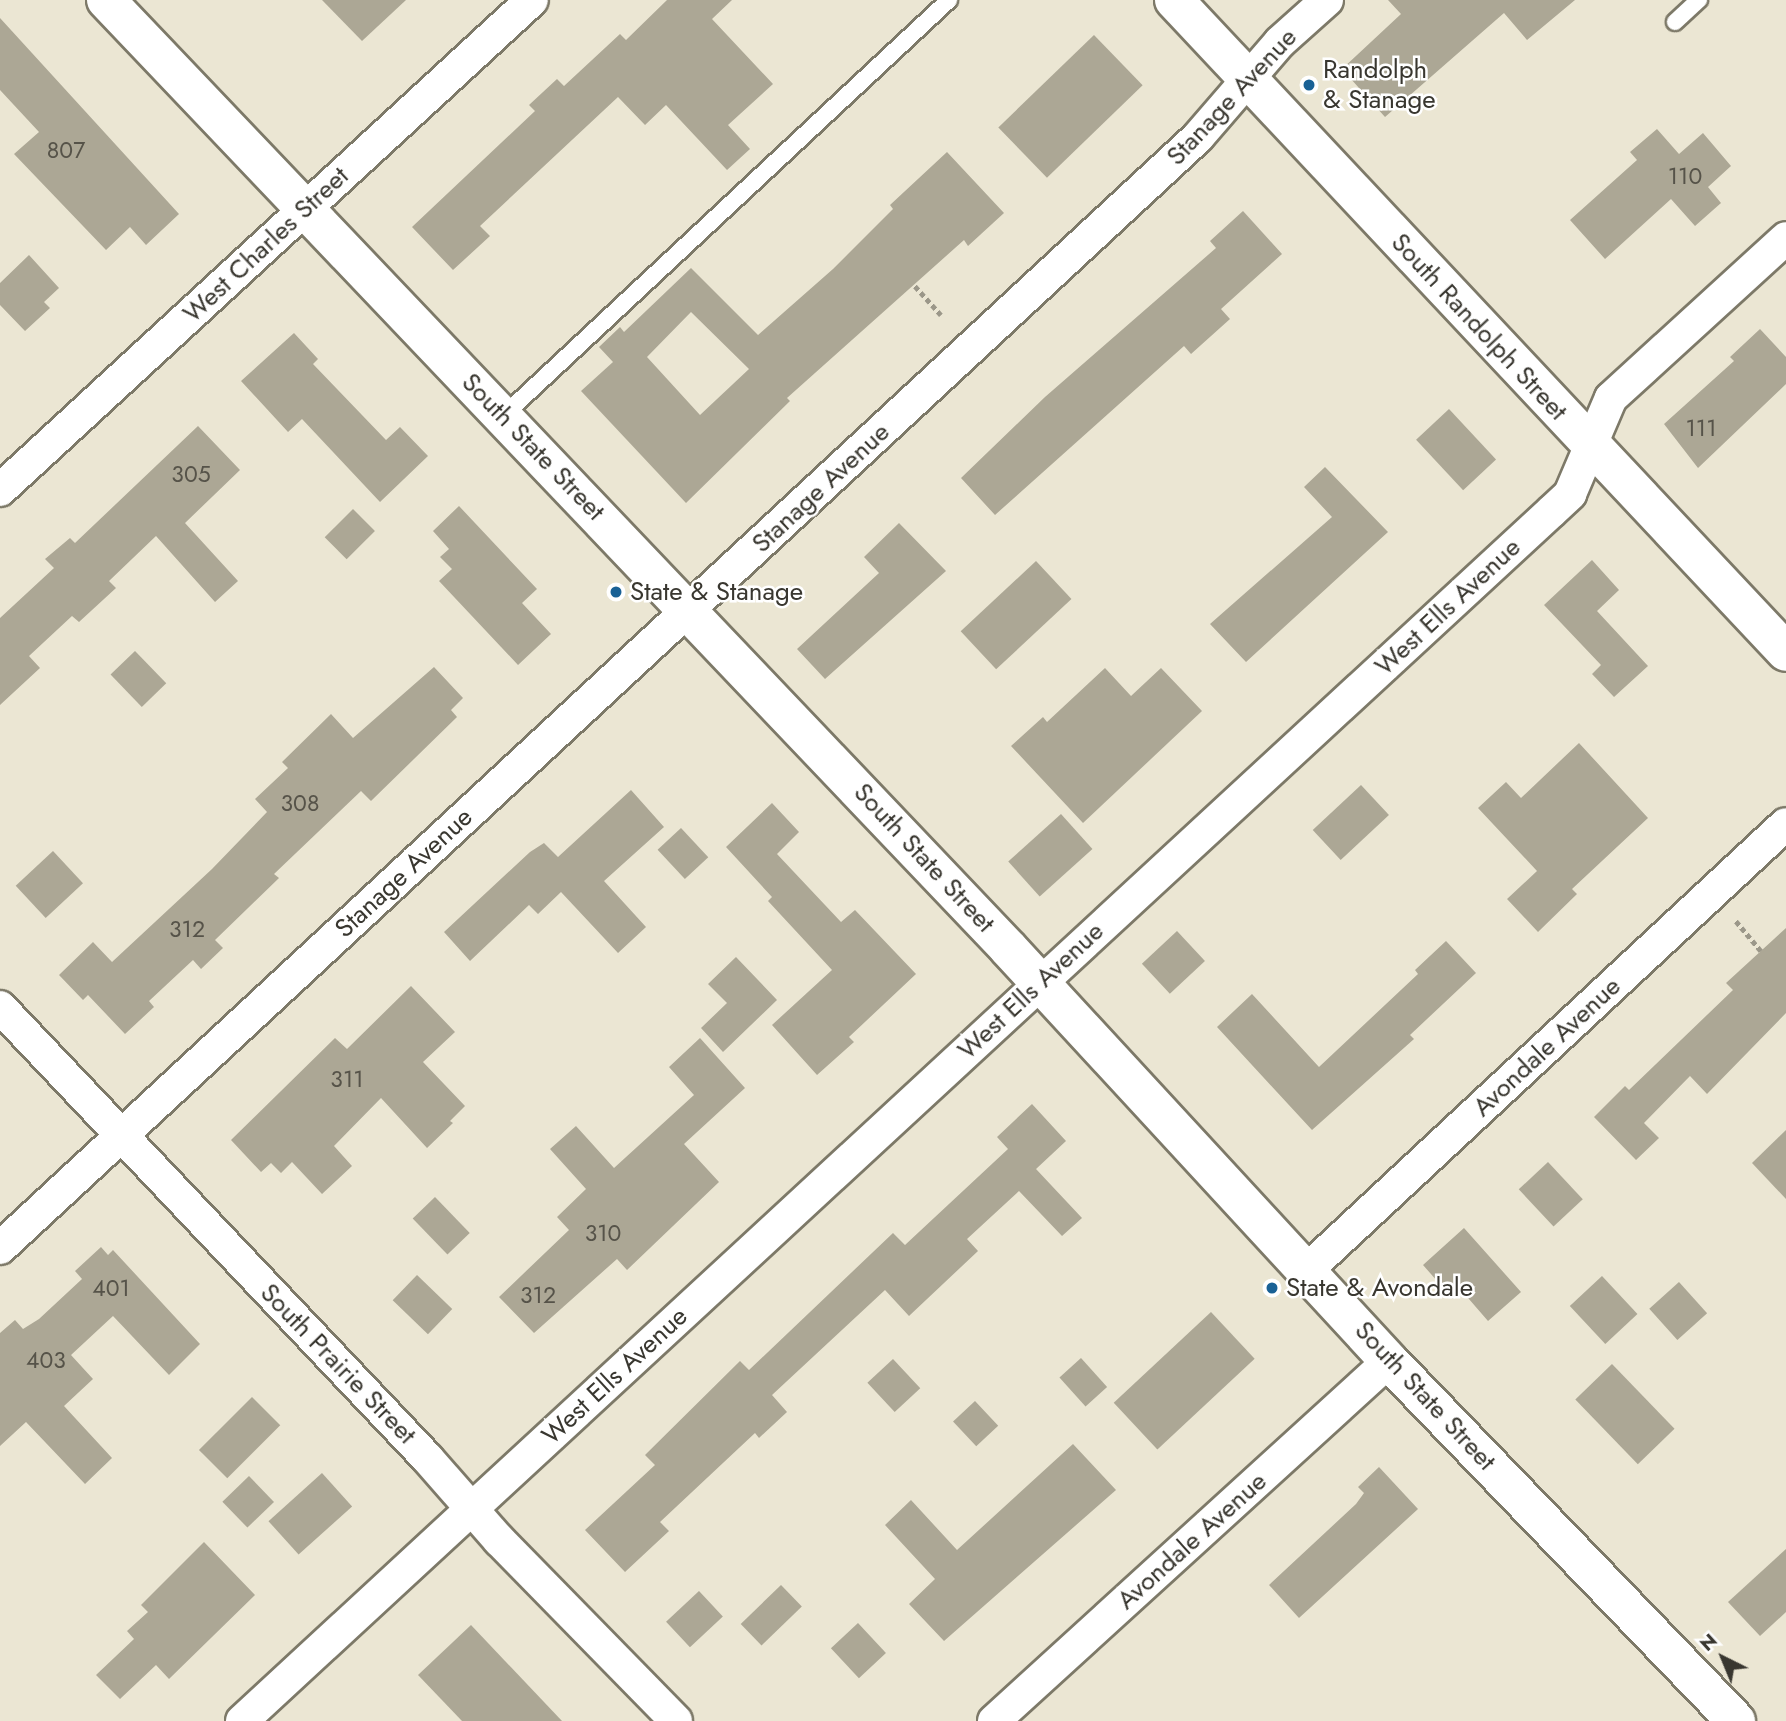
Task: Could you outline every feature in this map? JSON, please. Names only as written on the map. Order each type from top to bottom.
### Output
[{"type":"main road","name":"South State Street","points":[[106,0],[689,609],[1041,983],[1389,1361],[1736,1721]]},
{"type":"main road","name":"South Randolph Street","points":[[1174,0],[1588,445],[1786,652]]},
{"type":"street","name":"West Charles Street","points":[[0,490],[532,0]]},
{"type":"street","name":"Stanage Avenue","points":[[0,1248],[1198,137],[1280,42],[1327,0]]},
{"type":"street","name":"West Ells Avenue","points":[[242,1721],[1570,494],[1588,445],[1611,398],[1786,237]]},
{"type":"street","name":"Avondale Avenue","points":[[1307,1270],[1786,824]]},
{"type":"street","name":"South Prairie Street","points":[[0,1007],[119,1136],[676,1721]]},
{"type":"street","name":"Avondale Avenue","points":[[994,1721],[1389,1361]]},
{"type":"lane","points":[[503,416],[950,0]]},
{"type":"lane","points":[[1675,22],[1699,0]]},
{"type":"path","points":[[915,286],[941,315]]},
{"type":"path","points":[[1736,921],[1761,951]]},
{"type":"building","points":[[322,0],[406,0],[362,41]]},
{"type":"building","points":[[667,0],[732,0],[712,19],[773,84],[728,125],[750,149],[727,170],[666,105],[645,125],[618,97],[480,226],[490,236],[453,270],[412,227],[535,111],[529,105],[557,79],[564,86],[620,34],[626,40]]},
{"type":"building","points":[[1388,0],[1575,0],[1527,40],[1504,13],[1385,117],[1342,69],[1401,14]]},
{"type":"building","points":[[0,18],[179,214],[146,245],[130,227],[106,250],[14,154],[39,132],[0,90]]},
{"type":"building","points":[[1094,35],[1143,85],[1047,178],[998,127]]},
{"type":"building","points":[[1657,129],[1679,154],[1703,133],[1731,166],[1708,187],[1721,203],[1695,226],[1671,199],[1605,259],[1570,220],[1637,160],[1630,152]]},
{"type":"building","points":[[947,152],[1004,213],[968,246],[964,240],[787,398],[790,401],[686,503],[581,391],[613,362],[599,347],[620,327],[624,332],[691,268],[758,335],[833,269],[893,209],[890,205]],"holes":[[[691,312],[749,369],[700,415],[647,357]]]},
{"type":"building","points":[[1243,211],[1282,254],[1221,309],[1230,319],[1191,354],[1184,346],[995,515],[961,478],[1045,397],[1216,248],[1210,241]]},
{"type":"building","points":[[29,255],[59,288],[44,302],[50,308],[25,331],[0,305],[0,283]]},
{"type":"building","points":[[1760,329],[1786,357],[1786,384],[1698,468],[1664,424],[1734,361],[1730,357]]},
{"type":"building","points":[[294,333],[318,359],[313,364],[386,440],[400,427],[428,456],[380,502],[302,419],[288,432],[241,381]]},
{"type":"building","points":[[1449,409],[1496,459],[1463,490],[1416,440]]},
{"type":"building","points":[[198,426],[240,470],[185,523],[238,581],[215,602],[156,536],[109,581],[116,588],[79,622],[72,616],[29,656],[40,668],[0,705],[0,618],[54,568],[45,559],[70,538],[75,543]]},
{"type":"building","points":[[1325,467],[1388,532],[1246,662],[1210,624],[1332,517],[1304,487]]},
{"type":"building","points":[[459,506],[537,589],[522,603],[551,634],[518,665],[439,581],[452,569],[440,557],[449,549],[433,531]]},
{"type":"building","points":[[353,509],[375,531],[347,559],[325,537]]},
{"type":"building","points":[[899,523],[946,571],[825,679],[797,649],[879,573],[864,557]]},
{"type":"building","points":[[1592,560],[1619,590],[1597,611],[1648,666],[1614,697],[1592,674],[1601,665],[1544,605]]},
{"type":"building","points":[[1036,561],[1071,599],[996,669],[961,631]]},
{"type":"building","points":[[135,651],[166,683],[142,707],[111,675]]},
{"type":"building","points":[[434,667],[463,698],[451,710],[457,717],[371,801],[361,791],[274,874],[279,878],[215,940],[223,948],[201,969],[193,960],[149,1001],[154,1007],[125,1034],[88,995],[83,1000],[59,975],[93,942],[112,962],[212,869],[267,812],[255,799],[288,768],[282,762],[331,714],[353,738]]},
{"type":"building","points":[[1105,668],[1131,696],[1161,668],[1202,711],[1083,823],[1011,746],[1043,717],[1047,722]]},
{"type":"building","points":[[1579,743],[1648,818],[1572,889],[1577,894],[1538,932],[1507,899],[1537,871],[1478,808],[1506,782],[1521,798]]},
{"type":"building","points":[[1361,785],[1389,815],[1341,860],[1313,830]]},
{"type":"building","points":[[631,790],[664,827],[604,881],[646,927],[618,953],[561,892],[538,914],[529,905],[470,961],[444,932],[530,852],[544,843],[558,857]]},
{"type":"building","points":[[772,803],[799,832],[777,854],[841,922],[855,910],[916,974],[849,1037],[854,1042],[817,1075],[772,1025],[832,970],[768,901],[772,897],[726,847]]},
{"type":"building","points":[[1061,814],[1092,849],[1040,896],[1008,862]]},
{"type":"building","points":[[681,828],[708,857],[685,879],[658,850]]},
{"type":"building","points":[[53,851],[83,883],[46,918],[16,886]]},
{"type":"building","points":[[1786,928],[1786,1013],[1707,1094],[1690,1076],[1644,1123],[1659,1138],[1636,1160],[1594,1117],[1625,1086],[1629,1090],[1733,990],[1726,983]]},
{"type":"building","points":[[1177,931],[1205,961],[1170,994],[1142,964]]},
{"type":"building","points":[[1446,941],[1476,973],[1410,1035],[1414,1039],[1312,1130],[1217,1027],[1252,994],[1319,1067],[1418,974],[1415,970]]},
{"type":"building","points":[[736,957],[777,1000],[723,1052],[701,1028],[727,1003],[708,984]]},
{"type":"building","points":[[411,986],[455,1032],[423,1062],[465,1106],[450,1121],[453,1123],[427,1148],[381,1098],[334,1146],[352,1166],[322,1194],[292,1162],[281,1173],[271,1163],[261,1172],[231,1140],[335,1038],[347,1049]]},
{"type":"building","points":[[700,1038],[745,1088],[684,1144],[719,1182],[627,1270],[617,1259],[534,1333],[499,1297],[569,1230],[557,1217],[586,1189],[550,1149],[576,1126],[614,1168],[694,1095],[669,1067]]},
{"type":"building","points":[[1032,1104],[1066,1141],[1036,1169],[1082,1218],[1062,1236],[1019,1191],[967,1239],[978,1251],[909,1316],[885,1290],[772,1395],[787,1412],[759,1438],[755,1433],[660,1522],[669,1531],[625,1572],[585,1530],[655,1465],[645,1455],[740,1361],[749,1370],[893,1233],[905,1245],[1008,1149],[997,1137]]},
{"type":"building","points":[[1786,1130],[1786,1199],[1752,1163]]},
{"type":"building","points":[[1548,1162],[1583,1199],[1554,1227],[1519,1189]]},
{"type":"building","points":[[435,1197],[470,1233],[447,1255],[413,1219]]},
{"type":"building","points":[[1464,1228],[1521,1292],[1488,1321],[1462,1291],[1453,1299],[1423,1265]]},
{"type":"building","points":[[101,1247],[108,1255],[113,1250],[200,1344],[169,1375],[113,1316],[71,1355],[93,1379],[64,1406],[112,1458],[85,1484],[26,1422],[0,1446],[0,1333],[15,1320],[23,1329],[39,1319],[82,1279],[75,1271]]},
{"type":"building","points":[[417,1275],[452,1309],[428,1334],[393,1300]]},
{"type":"building","points":[[1602,1276],[1637,1314],[1605,1344],[1570,1306]]},
{"type":"building","points":[[1679,1282],[1707,1313],[1677,1340],[1649,1309]]},
{"type":"building","points":[[1211,1312],[1255,1359],[1157,1450],[1114,1403]]},
{"type":"building","points":[[1081,1358],[1107,1387],[1086,1406],[1059,1377]]},
{"type":"building","points":[[893,1359],[920,1388],[895,1412],[867,1383]]},
{"type":"building","points":[[1612,1364],[1675,1429],[1638,1464],[1575,1399]]},
{"type":"building","points":[[252,1397],[280,1425],[227,1478],[199,1450]]},
{"type":"building","points":[[975,1401],[998,1426],[976,1446],[953,1421]]},
{"type":"building","points":[[1073,1444],[1116,1490],[944,1641],[909,1604],[935,1579],[885,1525],[911,1500],[957,1550]]},
{"type":"building","points":[[1379,1467],[1418,1509],[1299,1618],[1269,1585],[1356,1504],[1364,1493],[1358,1487]]},
{"type":"building","points":[[322,1473],[352,1506],[299,1555],[268,1521]]},
{"type":"building","points":[[249,1476],[274,1502],[247,1528],[222,1502]]},
{"type":"building","points":[[204,1542],[255,1595],[169,1679],[156,1665],[120,1699],[96,1675],[134,1639],[127,1631],[148,1612],[141,1605]]},
{"type":"building","points":[[1786,1549],[1786,1612],[1760,1636],[1728,1602]]},
{"type":"building","points":[[781,1585],[802,1607],[762,1645],[741,1624]]},
{"type":"building","points":[[699,1591],[723,1617],[690,1647],[666,1622]]},
{"type":"building","points":[[858,1623],[886,1653],[859,1678],[831,1648]]},
{"type":"building","points":[[471,1625],[562,1721],[462,1721],[418,1675]]},
{"type":"place","name":"Randolph & Stanage","points":[[1309,85]]},
{"type":"place","name":"State & Stanage","points":[[616,592]]},
{"type":"place","name":"State & Avondale","points":[[1272,1288]]}]
